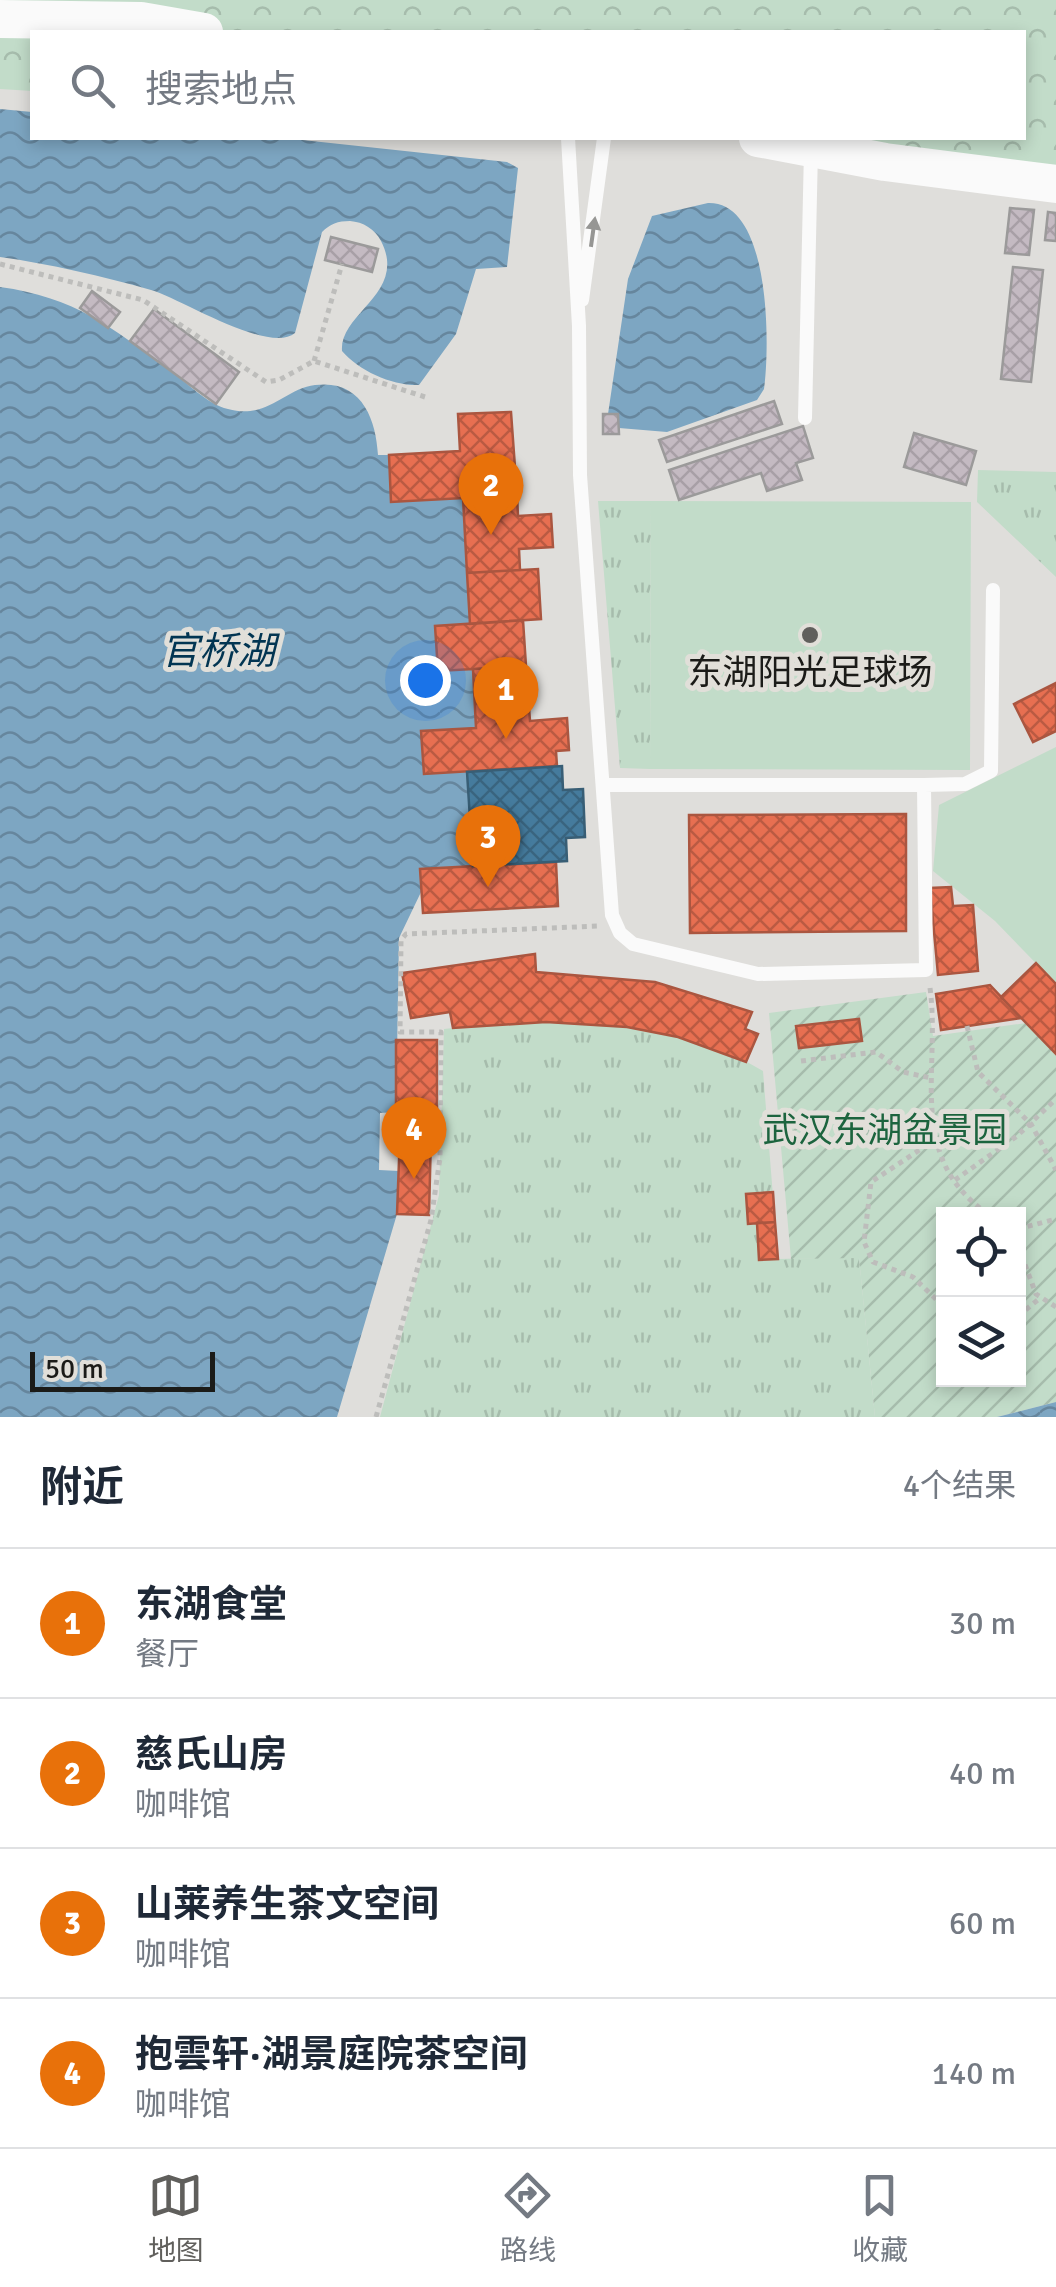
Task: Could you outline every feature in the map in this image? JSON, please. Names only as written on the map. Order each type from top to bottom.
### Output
[{"type":"street","points":[[0,20],[124,20],[191,30]]},
{"type":"street","points":[[767,140],[811,150],[1056,184]]},
{"type":"lane","points":[[568,140],[578,326],[580,476],[608,884],[616,925],[626,939],[643,947],[758,974],[926,970],[924,785]]},
{"type":"lane","points":[[578,326],[604,140]]},
{"type":"lane","points":[[805,418],[811,150]]},
{"type":"lane","points":[[603,785],[965,784],[991,771],[993,590]]},
{"type":"path","points":[[0,264],[143,300],[266,382],[279,380],[314,361],[342,264]]},
{"type":"path","points":[[314,361],[426,397]]},
{"type":"path","points":[[376,1417],[431,1220],[440,1158],[441,1032],[400,1032],[401,940],[406,934],[616,925]]},
{"type":"path","points":[[926,970],[936,1033],[929,1114],[955,1180],[981,1207]]},
{"type":"path","points":[[967,1026],[978,1072],[1031,1124],[1056,1170]]},
{"type":"path","points":[[800,1061],[876,1052],[904,1072],[931,1078]]},
{"type":"path","points":[[955,1180],[1031,1124],[1056,1100]]},
{"type":"path","points":[[936,1139],[871,1182],[864,1242],[873,1262],[922,1283],[936,1298]]},
{"type":"path","points":[[1026,1227],[1056,1218]]},
{"type":"path","points":[[1026,1265],[1040,1298],[1056,1308]]},
{"type":"path","points":[[1026,1309],[1040,1298]]},
{"type":"green space","points":[[0,0],[1056,0],[1056,168],[846,140],[1026,140],[1026,30],[30,30],[30,91],[0,89]]},
{"type":"green space","points":[[978,470],[1056,472],[1056,577],[977,502]]},
{"type":"green space","points":[[598,501],[651,501],[650,769],[620,768]]},
{"type":"green space","name":"东湖阳光足球场","points":[[651,501],[971,502],[970,770],[650,769]]},
{"type":"green space","points":[[1056,747],[1056,984],[995,921],[933,871],[939,805]]},
{"type":"green space","points":[[535,954],[537,972],[654,982],[752,1012],[745,1029],[758,1034],[747,1062],[763,1071],[778,1259],[859,1257],[875,1417],[380,1417],[439,1195],[444,1029],[453,1028],[449,1013],[411,1018],[402,973]]},
{"type":"green space","name":"武汉东湖盆景园","points":[[926,992],[933,1036],[1026,1023],[1056,1054],[1056,1402],[997,1417],[875,1417],[859,1258],[791,1259],[769,1013]]},
{"type":"water","points":[[0,109],[30,112],[30,140],[303,140],[507,162],[518,168],[507,267],[476,269],[456,334],[419,385],[388,380],[367,371],[342,351],[344,337],[386,275],[387,259],[381,241],[359,223],[338,222],[322,232],[295,333],[283,338],[266,337],[224,323],[151,290],[0,257]]},
{"type":"water","points":[[708,203],[729,209],[744,225],[755,250],[766,311],[764,389],[757,400],[667,432],[619,428],[618,414],[608,414],[628,279],[652,216]]},
{"type":"water","name":"官桥湖","points":[[0,287],[50,298],[91,316],[205,398],[228,409],[254,410],[315,385],[344,388],[355,395],[369,415],[378,455],[389,455],[391,502],[463,498],[476,728],[421,732],[424,774],[467,772],[473,866],[421,869],[422,890],[399,938],[396,1112],[380,1113],[379,1170],[399,1171],[397,1214],[337,1417],[0,1417]]},
{"type":"water","points":[[1056,1402],[1056,1417],[997,1417]]},
{"type":"building: 商业","points":[[511,412],[517,495],[391,502],[389,455],[460,451],[458,414]]},
{"type":"building: 商业","points":[[517,495],[518,516],[551,514],[553,547],[519,549],[520,570],[467,573],[463,498]]},
{"type":"building: 商业","points":[[538,569],[541,619],[470,624],[467,573]]},
{"type":"building: 商业","points":[[523,620],[526,666],[438,671],[435,626]]},
{"type":"building: 商业","points":[[526,666],[530,721],[567,718],[569,750],[556,751],[557,766],[424,774],[421,731],[476,728],[473,669]]},
{"type":"building: 商业","points":[[1056,683],[1056,731],[1033,742],[1014,704]]},
{"type":"building: 商业","points":[[906,814],[906,931],[690,933],[689,815]]},
{"type":"building: 商业","points":[[556,862],[558,906],[423,913],[420,869]]},
{"type":"building: 商业","points":[[951,887],[953,906],[973,905],[978,971],[938,975],[930,888]]},
{"type":"building: 商业","points":[[535,954],[536,972],[655,982],[752,1012],[745,1029],[758,1034],[746,1062],[678,1037],[627,1027],[546,1022],[453,1028],[450,1012],[411,1018],[402,973]]},
{"type":"building: 商业","points":[[1036,963],[1056,984],[1056,1054],[1001,997]]},
{"type":"building: 商业","points":[[990,985],[1021,1018],[941,1030],[936,994]]},
{"type":"building: 商业","points":[[859,1019],[862,1041],[799,1048],[796,1026]]},
{"type":"building: 商业","points":[[396,1040],[437,1040],[437,1112],[396,1112]]},
{"type":"building: 商业","points":[[400,1134],[431,1135],[429,1215],[397,1214]]},
{"type":"building: 商业","points":[[773,1192],[775,1222],[748,1224],[746,1194]]},
{"type":"building: 商业","points":[[775,1222],[778,1259],[759,1260],[757,1223]]},
{"type":"building: 公共","points":[[562,766],[563,790],[583,789],[585,837],[566,838],[567,861],[473,866],[467,772]]},
{"type":"building: 其他","points":[[1010,208],[1034,210],[1029,255],[1005,253]]},
{"type":"building: 其他","points":[[1048,212],[1056,213],[1056,241],[1045,240]]},
{"type":"building: 其他","points":[[331,237],[378,249],[372,272],[325,260]]},
{"type":"building: 其他","points":[[1013,267],[1043,270],[1031,382],[1001,379]]},
{"type":"building: 其他","points":[[92,291],[120,312],[108,328],[80,308]]},
{"type":"building: 其他","points":[[154,309],[239,372],[216,404],[130,341]]},
{"type":"building: 其他","points":[[774,401],[782,424],[667,462],[659,440]]},
{"type":"building: 其他","points":[[603,414],[618,414],[619,434],[603,434]]},
{"type":"building: 其他","points":[[803,426],[813,458],[796,463],[802,480],[767,491],[761,473],[679,500],[669,470]]},
{"type":"building: 其他","points":[[914,433],[976,451],[966,485],[904,467]]},
{"type":"place","name":"慈氏山房","points":[[491,535]]},
{"type":"place","name":"东湖阳光足球场","points":[[810,635]]},
{"type":"place","name":"东湖食堂","points":[[506,739]]},
{"type":"place","name":"山莱养生茶文空间","points":[[488,887]]},
{"type":"place","name":"抱雲轩·湖景庭院茶空间","points":[[414,1179]]}]
